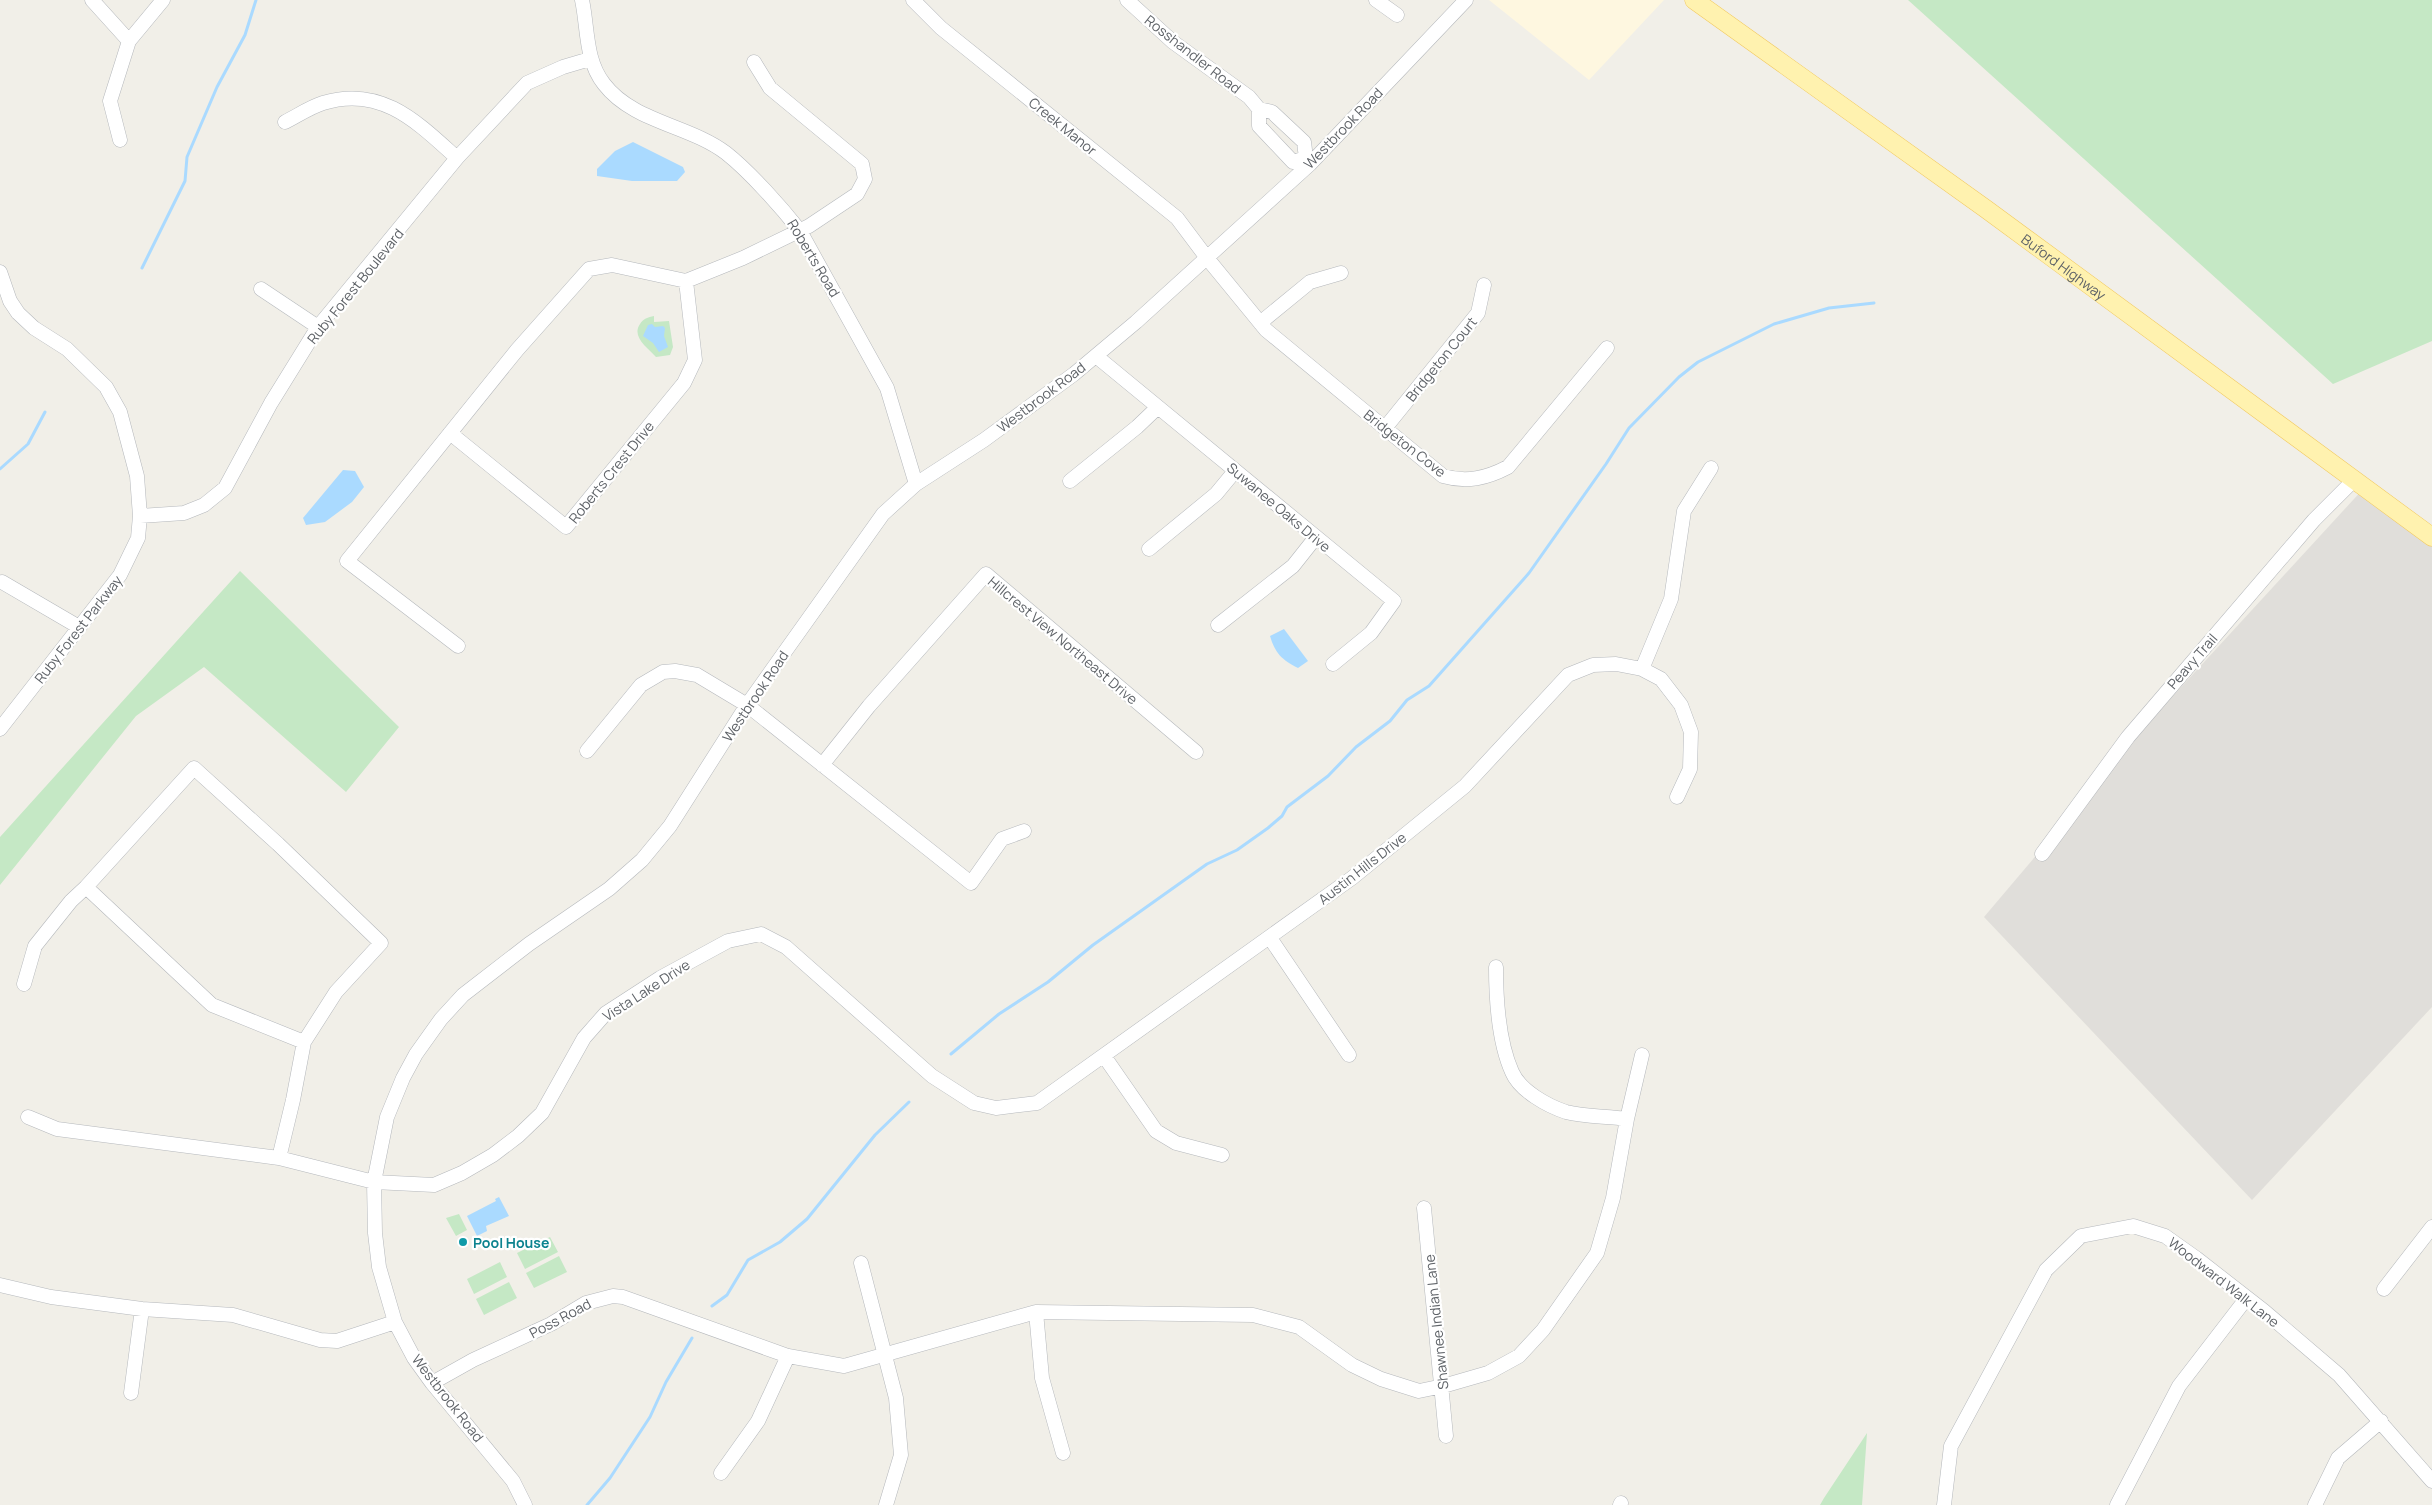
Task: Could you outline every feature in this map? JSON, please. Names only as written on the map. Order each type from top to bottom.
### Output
[{"type":"main road","name":"Buford Highway","points":[[1694,0],[1986,208],[2432,537]]},
{"type":"street","points":[[92,0],[130,41]]},
{"type":"street","points":[[120,140],[110,101],[130,41],[163,0]]},
{"type":"street","name":"Roberts Road","points":[[582,0],[590,59],[603,84],[622,103],[726,153],[785,212],[800,231],[887,388],[916,484]]},
{"type":"street","name":"Creek Manor","points":[[914,0],[941,28],[1177,218],[1207,258]]},
{"type":"street","name":"Rosshandler Road","points":[[1127,0],[1173,42],[1250,97],[1259,109],[1272,112],[1304,142],[1308,161]]},
{"type":"street","points":[[1376,0],[1397,15]]},
{"type":"street","name":"Westbrook Road","points":[[524,1505],[513,1481],[432,1383],[414,1358],[395,1322],[379,1267],[375,1233],[374,1182],[387,1117],[403,1078],[416,1054],[441,1019],[463,994],[488,974],[608,889],[642,860],[670,826],[747,705],[883,514],[916,484],[984,440],[1096,356],[1207,258],[1308,161],[1466,0]]},
{"type":"street","name":"Ruby Forest Boulevard","points":[[140,516],[184,513],[204,505],[225,488],[271,404],[318,327],[457,158],[504,105],[527,84],[563,67],[590,59]]},
{"type":"street","points":[[458,646],[347,561],[517,350],[589,269],[612,265],[686,281],[744,258],[800,231],[857,194],[865,179],[862,164],[770,88],[754,62]]},
{"type":"street","points":[[285,122],[322,103],[354,98],[376,100],[397,109],[424,128],[457,158]]},
{"type":"street","points":[[1259,109],[1259,126],[1277,148],[1292,162],[1308,161]]},
{"type":"street","name":"Bridgeton Cove","points":[[1207,258],[1260,323],[1443,476],[1458,480],[1493,475],[1508,466],[1607,348]]},
{"type":"street","name":"Ruby Forest Parkway","points":[[0,272],[10,301],[18,313],[34,328],[67,349],[106,388],[120,412],[134,467],[140,516],[138,538],[120,575],[0,729]]},
{"type":"street","points":[[1260,323],[1310,282],[1341,273]]},
{"type":"street","name":"Roberts Crest Drive","points":[[450,433],[566,527],[684,383],[696,360],[686,281]]},
{"type":"street","name":"Bridgeton Court","points":[[1385,428],[1478,313],[1484,285]]},
{"type":"street","points":[[261,289],[318,327]]},
{"type":"street","name":"Suwanee Oaks Drive","points":[[1096,356],[1394,601],[1370,633],[1333,664]]},
{"type":"street","points":[[1070,481],[1137,427],[1158,407]]},
{"type":"street","points":[[1642,669],[1671,599],[1684,511],[1711,468]]},
{"type":"street","points":[[1149,549],[1216,494],[1236,471]]},
{"type":"street","name":"Peavy Trail","points":[[2042,854],[2128,737],[2314,520],[2355,479]]},
{"type":"street","points":[[1218,625],[1293,566],[1316,537]]},
{"type":"street","name":"Hillcrest View Northeast Drive","points":[[822,765],[870,706],[986,574],[1196,752]]},
{"type":"street","points":[[2,582],[79,627]]},
{"type":"street","name":"Austin Hills Drive","points":[[936,1078],[974,1103],[996,1108],[1018,1107],[1037,1103],[1352,878],[1465,786],[1568,676],[1593,665],[1616,664],[1642,669],[1661,679],[1681,705],[1691,732],[1690,769],[1677,797]]},
{"type":"street","points":[[587,751],[641,685],[663,672],[675,670],[697,675],[747,705],[971,883],[1002,839],[1024,831]]},
{"type":"street","points":[[24,984],[35,946],[71,901],[86,888],[194,768],[278,844],[381,942],[336,992],[304,1042],[279,1158]]},
{"type":"street","points":[[86,888],[212,1005],[304,1042]]},
{"type":"street","name":"Vista Lake Drive","points":[[28,1117],[57,1130],[279,1158],[374,1182],[434,1185],[462,1173],[492,1155],[518,1136],[542,1113],[584,1038],[606,1013],[702,954],[728,941],[760,934],[786,947],[936,1078]]},
{"type":"street","points":[[1270,938],[1349,1055]]},
{"type":"street","points":[[1496,967],[1496,993],[1505,1048],[1512,1074],[1532,1094],[1544,1102],[1567,1112],[1627,1119]]},
{"type":"street","name":"Poss Road","points":[[432,1383],[473,1360],[551,1324],[586,1303],[613,1296],[623,1297],[788,1356],[844,1366],[1036,1312],[1252,1315],[1299,1327],[1352,1365],[1381,1379],[1419,1391],[1443,1386],[1488,1373],[1519,1356],[1543,1330],[1597,1253],[1613,1198],[1627,1119],[1642,1055]]},
{"type":"street","points":[[1104,1056],[1156,1131],[1176,1143],[1222,1155]]},
{"type":"street","name":"Shawnee Indian Lane","points":[[1424,1208],[1443,1386],[1446,1436]]},
{"type":"street","name":"Woodward Walk Lane","points":[[1944,1505],[1951,1446],[2046,1270],[2081,1236],[2133,1226],[2165,1236],[2339,1375],[2432,1481]]},
{"type":"street","points":[[2384,1289],[2432,1227]]},
{"type":"street","points":[[861,1263],[883,1354],[896,1398],[901,1454],[886,1505]]},
{"type":"street","points":[[0,1285],[51,1297],[142,1308],[233,1315],[320,1340],[337,1341],[395,1322]]},
{"type":"street","points":[[2117,1505],[2179,1386],[2246,1299]]},
{"type":"street","points":[[131,1393],[142,1308]]},
{"type":"street","points":[[1036,1312],[1042,1378],[1063,1453]]},
{"type":"street","points":[[721,1473],[758,1421],[788,1356]]},
{"type":"street","points":[[2315,1505],[2338,1458],[2381,1422]]},
{"type":"shaded area","points":[[1489,0],[1664,0],[1589,80]]},
{"type":"shaded area","points":[[2365,487],[2432,535],[2432,1007],[2252,1200],[1984,917],[2149,722]]},
{"type":"green space","points":[[1908,0],[2432,0],[2432,341],[2333,384]]},
{"type":"green space","points":[[654,316],[654,322],[669,321],[673,347],[670,355],[656,357],[639,338],[638,329],[640,324],[646,318]]},
{"type":"green space","points":[[240,571],[399,727],[346,792],[204,667],[136,716],[0,885],[0,837]]},
{"type":"green space","points":[[459,1214],[467,1230],[456,1236],[446,1218]]},
{"type":"green space","points":[[550,1237],[558,1252],[525,1269],[517,1253]]},
{"type":"green space","points":[[559,1256],[567,1272],[534,1288],[526,1273]]},
{"type":"green space","points":[[500,1262],[507,1277],[474,1294],[467,1279]]},
{"type":"green space","points":[[509,1282],[517,1298],[484,1315],[476,1299]]},
{"type":"green space","points":[[1867,1433],[1862,1505],[1820,1505],[1824,1498]]},
{"type":"water","points":[[633,142],[683,167],[685,172],[677,181],[632,181],[597,176],[597,169],[615,151]]},
{"type":"water","points":[[652,324],[655,327],[663,326],[665,328],[664,336],[668,347],[659,352],[653,343],[643,336],[648,325]]},
{"type":"water","points":[[343,470],[355,471],[364,487],[352,502],[325,522],[306,525],[303,518]]},
{"type":"water","points":[[1284,629],[1308,661],[1298,668],[1280,655],[1272,642],[1270,636]]},
{"type":"water","points":[[499,1197],[509,1216],[486,1226],[487,1231],[477,1236],[467,1216],[496,1201],[495,1199]]},
{"type":"waterway","points":[[142,268],[185,181],[187,157],[217,87],[245,35],[256,0]]},
{"type":"waterway","points":[[951,1054],[999,1014],[1048,982],[1093,945],[1207,864],[1237,850],[1268,828],[1282,816],[1287,807],[1328,776],[1356,747],[1390,721],[1407,700],[1429,686],[1529,573],[1606,464],[1629,428],[1679,377],[1698,362],[1774,324],[1829,308],[1874,303]]},
{"type":"waterway","points":[[0,469],[28,444],[45,412]]},
{"type":"waterway","points":[[712,1306],[727,1295],[748,1260],[780,1242],[807,1219],[875,1135],[909,1102]]},
{"type":"waterway","points":[[587,1505],[610,1478],[650,1417],[666,1382],[692,1338]]},
{"type":"place","name":"Pool House","points":[[463,1242]]}]
